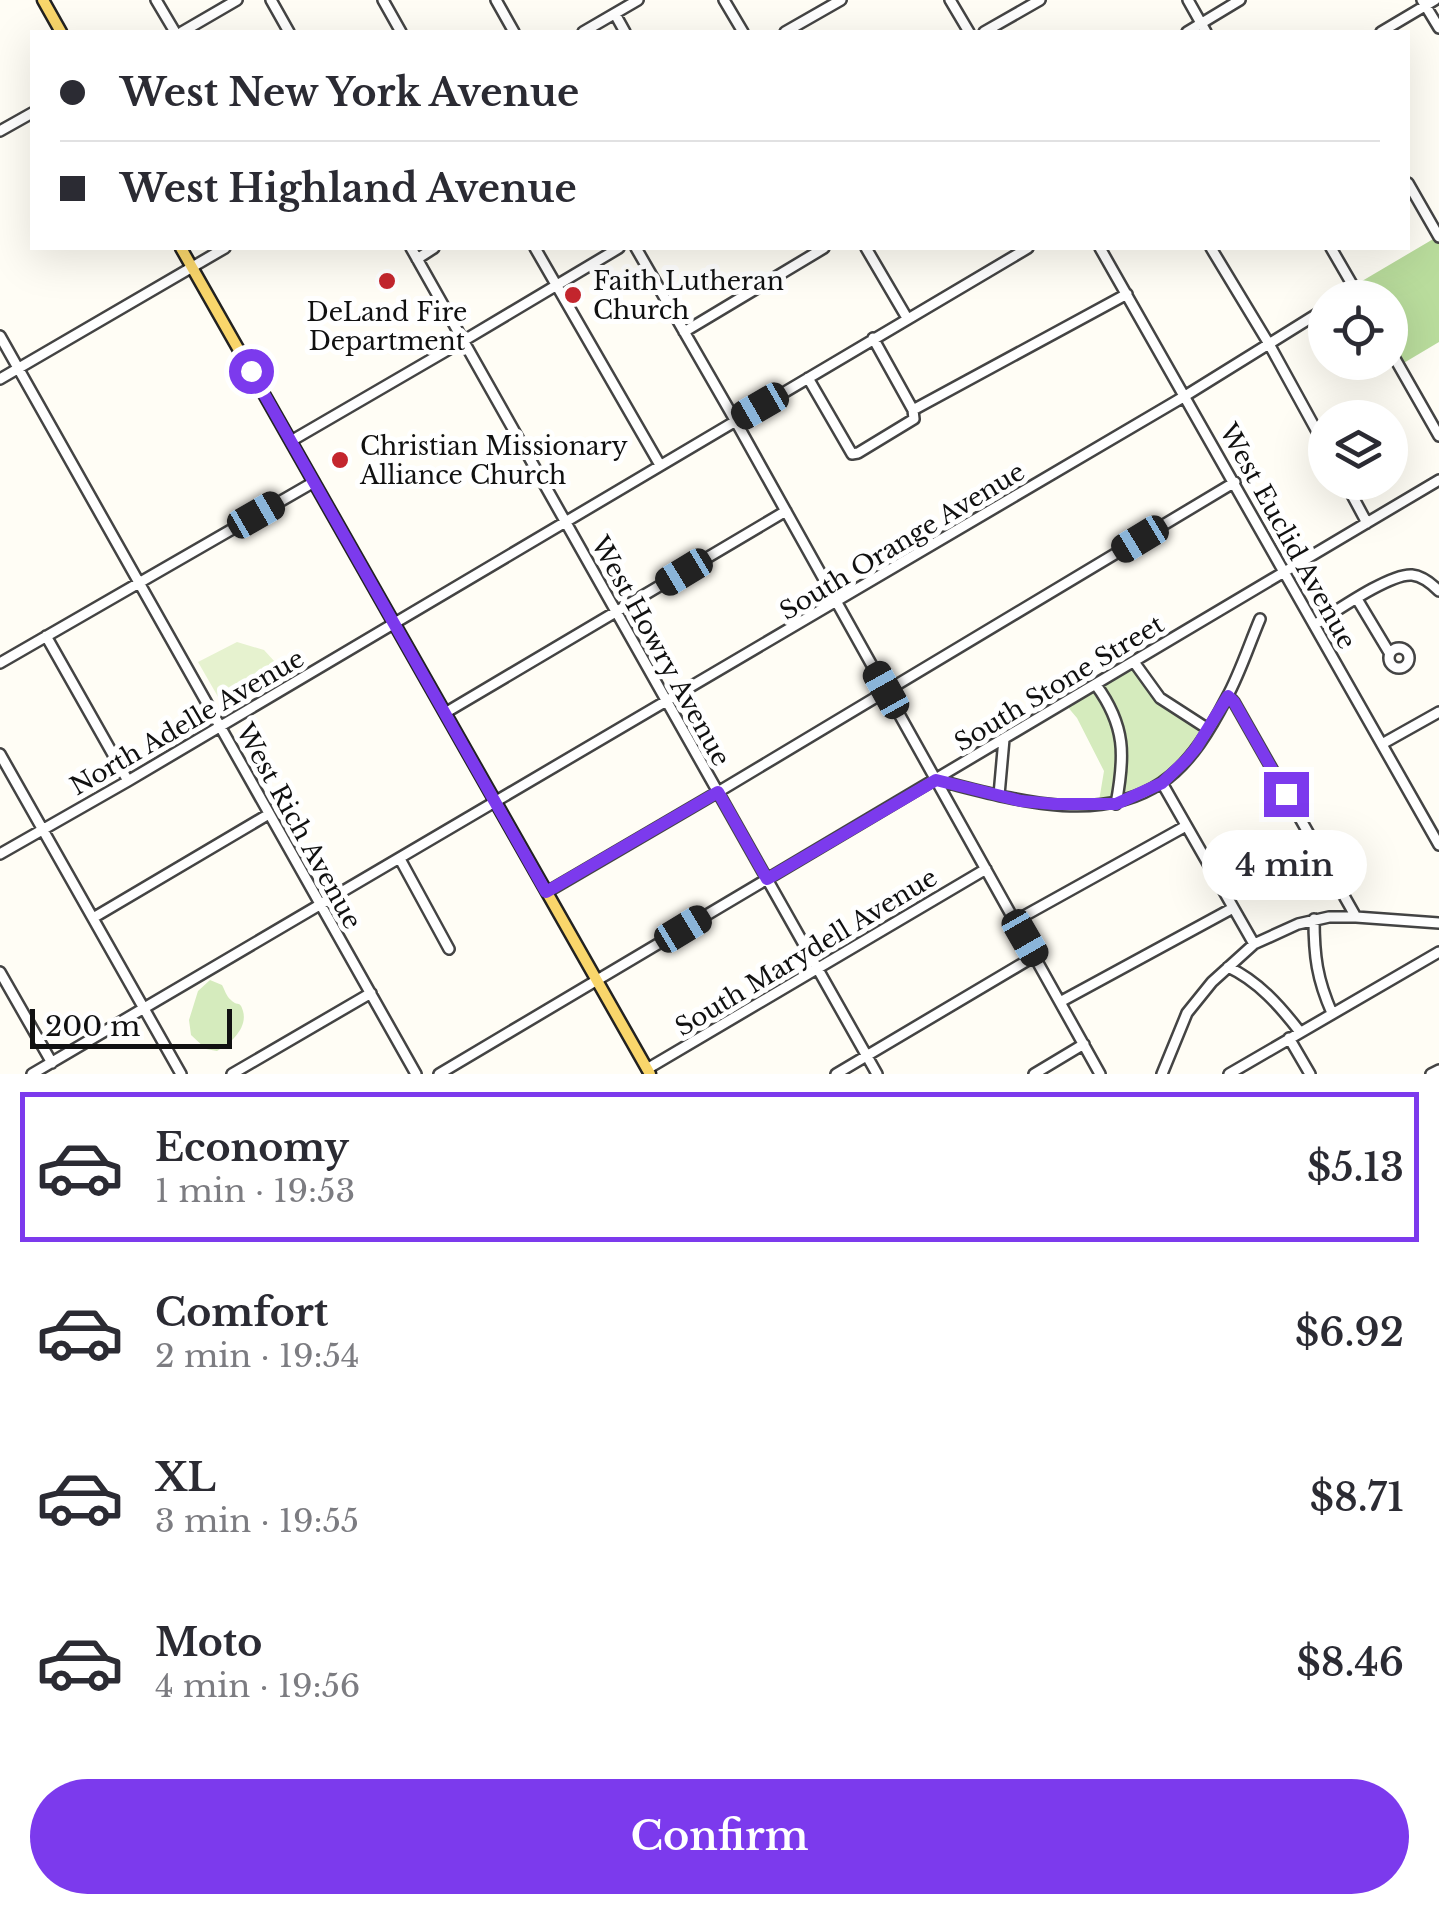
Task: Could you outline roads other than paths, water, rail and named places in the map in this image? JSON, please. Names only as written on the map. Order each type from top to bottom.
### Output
[{"type":"main road","points":[[42,0],[60,30]]},
{"type":"main road","points":[[183,250],[648,1072]]},
{"type":"street","points":[[156,0],[177,30]]},
{"type":"street","points":[[182,30],[237,0]]},
{"type":"street","points":[[271,0],[288,30]]},
{"type":"street","points":[[382,0],[400,30]]},
{"type":"street","points":[[496,0],[513,30]]},
{"type":"street","points":[[586,30],[638,0]]},
{"type":"street","points":[[724,0],[741,30]]},
{"type":"street","points":[[788,30],[841,0]]},
{"type":"street","points":[[950,0],[968,30]]},
{"type":"street","points":[[988,30],[1040,0]]},
{"type":"street","points":[[1188,0],[1204,28],[1240,0]]},
{"type":"street","points":[[1384,30],[1428,2],[1439,28]]},
{"type":"street","points":[[614,14],[624,30]]},
{"type":"street","points":[[0,131],[30,114]]},
{"type":"street","points":[[1410,186],[1439,236]]},
{"type":"street","points":[[0,379],[222,250]]},
{"type":"street","name":"West Howry Avenue","points":[[411,250],[877,1074]]},
{"type":"street","points":[[417,258],[431,250]]},
{"type":"street","points":[[535,250],[660,465]]},
{"type":"street","points":[[291,441],[615,250]]},
{"type":"street","points":[[637,250],[1100,1074]]},
{"type":"street","points":[[684,332],[821,250]]},
{"type":"street","points":[[867,250],[907,318]]},
{"type":"street","name":"North Adelle Avenue","points":[[0,854],[1025,250]]},
{"type":"street","name":"West Euclid Avenue","points":[[1101,250],[1438,839]]},
{"type":"street","points":[[1212,250],[1308,415]]},
{"type":"street","points":[[1332,250],[1350,280]]},
{"type":"street","points":[[808,378],[852,454],[858,453],[914,415],[1128,294]]},
{"type":"street","name":"South Orange Avenue","points":[[32,1074],[1186,396],[1308,320]]},
{"type":"street","name":"West Rich Avenue","points":[[0,336],[416,1074]]},
{"type":"street","points":[[873,338],[914,415]]},
{"type":"street","points":[[1407,380],[1439,436]]},
{"type":"street","name":"South Stone Street","points":[[439,1074],[1439,480]]},
{"type":"street","points":[[0,663],[314,482]]},
{"type":"street","points":[[546,892],[1234,482]]},
{"type":"street","points":[[1355,500],[1368,523]]},
{"type":"street","points":[[445,713],[786,511]]},
{"type":"street","points":[[1314,625],[1396,577],[1414,575],[1439,591]]},
{"type":"street","points":[[1357,599],[1390,654]]},
{"type":"street","points":[[936,780],[1021,801],[1054,804],[1116,804],[1162,783],[1196,748],[1228,696],[1260,619]]},
{"type":"street","points":[[46,636],[128,781]]},
{"type":"street","points":[[1134,662],[1160,698],[1208,729]]},
{"type":"street","points":[[1096,685],[1110,704],[1120,730],[1123,768],[1116,804]]},
{"type":"street","points":[[1228,696],[1356,917]]},
{"type":"street","points":[[1382,744],[1439,712]]},
{"type":"street","points":[[999,795],[1004,739]]},
{"type":"street","points":[[0,754],[181,1074]]},
{"type":"street","points":[[1162,783],[1254,944]]},
{"type":"street","points":[[93,918],[269,814]]},
{"type":"street","points":[[1015,921],[1186,826]]},
{"type":"street","points":[[400,860],[449,948]]},
{"type":"street","name":"South Marydell Avenue","points":[[648,1072],[986,868]]},
{"type":"street","points":[[1060,1002],[1233,908]]},
{"type":"street","points":[[1162,1074],[1187,1013],[1228,966],[1268,936],[1314,920],[1356,917],[1439,923]]},
{"type":"street","points":[[1314,920],[1319,984],[1332,1013]]},
{"type":"street","points":[[1229,1074],[1439,952]]},
{"type":"street","points":[[836,1074],[1035,956]]},
{"type":"street","points":[[1228,966],[1266,993],[1300,1032]]},
{"type":"street","points":[[0,972],[52,1062]]},
{"type":"street","points":[[232,1074],[371,994]]},
{"type":"street","points":[[1289,1038],[1310,1074]]},
{"type":"street","points":[[1034,1074],[1084,1044]]},
{"type":"street","points":[[1432,1074],[1439,1070]]},
{"type":"place","name":"DeLand Fire Department","points":[[387,281]]},
{"type":"place","name":"Faith Lutheran Church","points":[[573,295]]},
{"type":"place","name":"Christian Missionary Alliance Church","points":[[340,460]]}]
